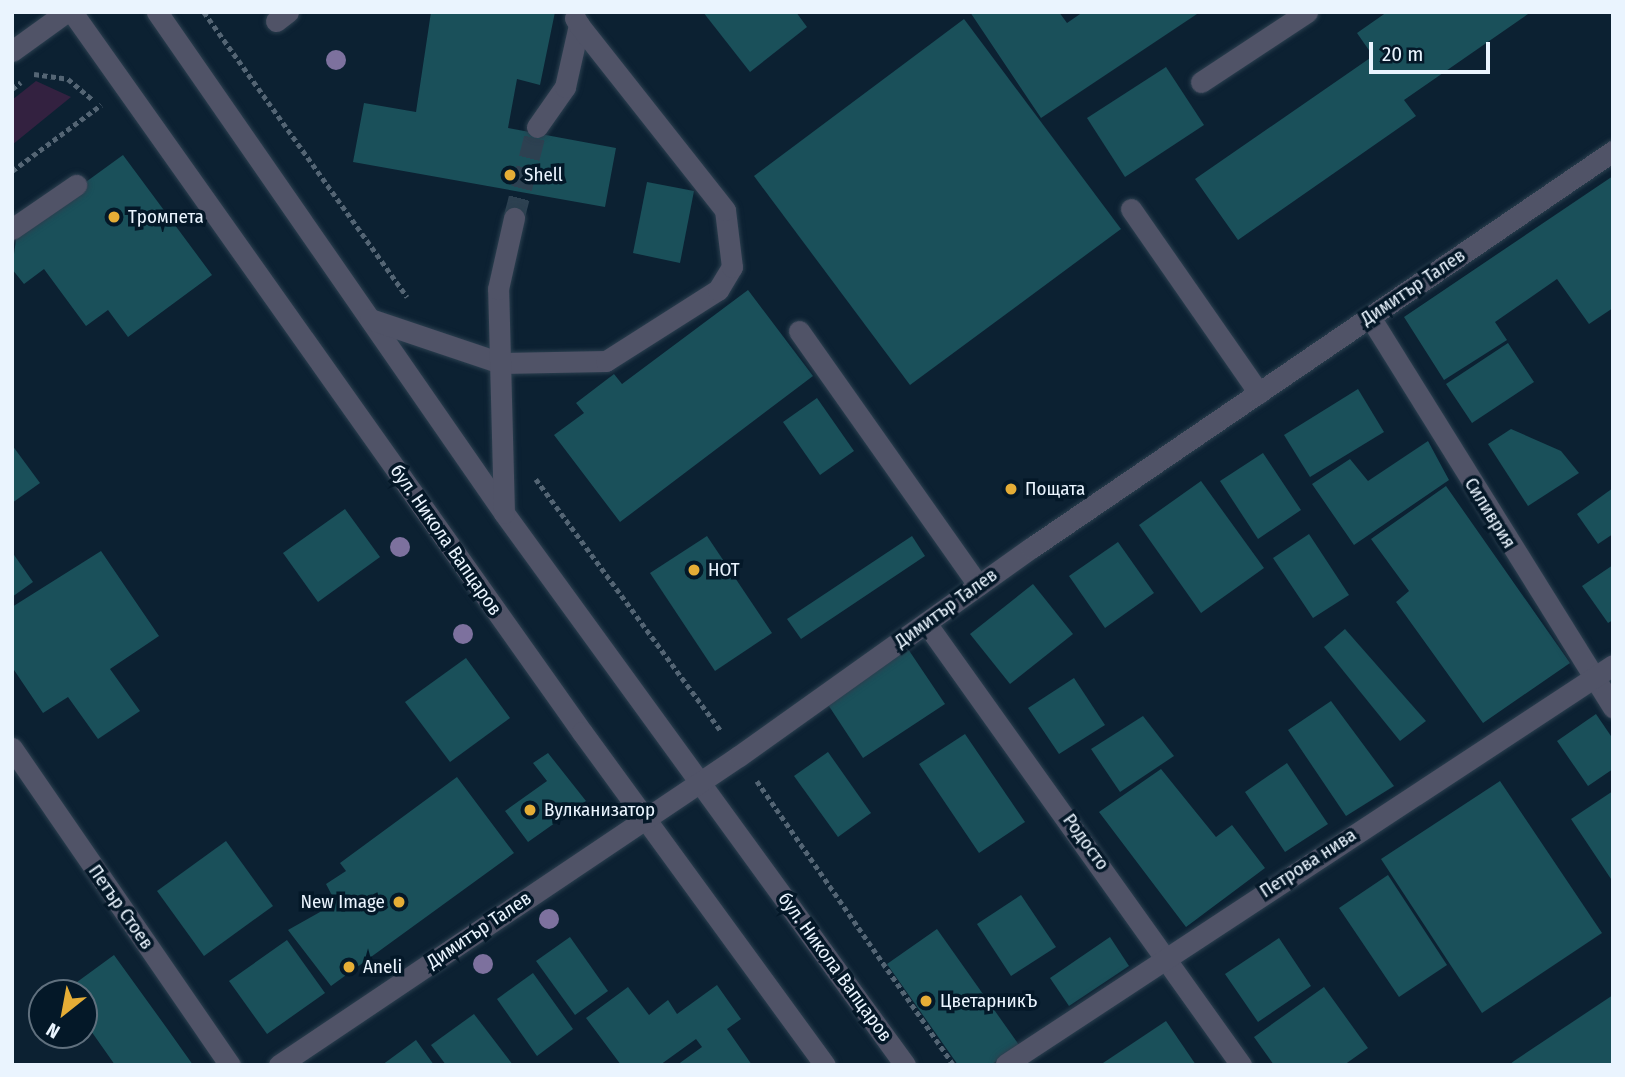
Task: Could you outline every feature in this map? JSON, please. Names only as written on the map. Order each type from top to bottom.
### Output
[{"type":"street","points":[[12,51],[65,12]]},
{"type":"street","name":"бул. Никола Вапцаров","points":[[72,12],[644,819],[825,1065]]},
{"type":"street","name":"бул. Никола Вапцаров","points":[[157,12],[504,513],[905,1065]]},
{"type":"street","points":[[1201,82],[1307,12]]},
{"type":"street","points":[[370,319],[501,363],[606,361],[718,290],[732,267],[725,210],[576,19]]},
{"type":"street","points":[[537,127],[565,87],[576,19]]},
{"type":"street","name":"Димитър Талев","points":[[279,1065],[701,781],[978,585],[1613,151]]},
{"type":"street","points":[[12,229],[76,185]]},
{"type":"street","points":[[1131,209],[1259,393]]},
{"type":"street","points":[[504,513],[498,289],[514,218]]},
{"type":"street","name":"Силиврия","points":[[1370,317],[1592,679],[1613,708]]},
{"type":"street","points":[[799,331],[978,585]]},
{"type":"street","name":"Родосто","points":[[926,623],[1167,954],[1241,1065]]},
{"type":"street","name":"Петрова нива","points":[[1006,1064],[1167,954],[1613,665]]},
{"type":"street","name":"Петър Стоев","points":[[12,748],[230,1065]]},
{"type":"path","points":[[204,12],[211,22]]},
{"type":"path","points":[[12,89],[32,74],[68,79],[100,106],[12,171]]},
{"type":"path","points":[[772,802],[954,1065]]},
{"type":"shaded area","points":[[36,81],[71,97],[12,145],[12,100]]},
{"type":"building","points":[[431,12],[555,12],[540,85],[517,79],[508,128],[616,148],[605,207],[353,162],[364,103],[416,112]]},
{"type":"building","points":[[703,12],[796,12],[807,27],[750,72]]},
{"type":"building","points":[[970,12],[1059,12],[1067,23],[1083,12],[1200,12],[1041,118]]},
{"type":"building","points":[[1387,12],[1531,12],[1404,100],[1416,116],[1238,240],[1195,179],[1373,56],[1357,33]]},
{"type":"building","points":[[964,19],[1121,229],[910,385],[754,176]]},
{"type":"building","points":[[1166,67],[1204,125],[1125,177],[1087,118]]},
{"type":"building","points":[[123,155],[212,275],[128,337],[108,310],[86,326],[44,269],[24,284],[12,269],[17,232]]},
{"type":"building","points":[[1613,176],[1613,308],[1589,324],[1557,279],[1495,322],[1507,340],[1444,380],[1404,317]]},
{"type":"building","points":[[647,182],[694,191],[680,263],[633,253]]},
{"type":"building","points":[[748,290],[813,376],[620,522],[554,435],[584,413],[576,403],[614,374],[622,384]]},
{"type":"building","points":[[1508,343],[1534,382],[1472,423],[1446,384]]},
{"type":"building","points":[[1358,389],[1384,432],[1310,477],[1284,435]]},
{"type":"building","points":[[817,398],[854,451],[820,475],[783,422]]},
{"type":"building","points":[[1511,429],[1561,451],[1579,473],[1528,506],[1488,444]]},
{"type":"building","points":[[1428,441],[1449,480],[1354,545],[1312,484],[1350,459],[1368,481]]},
{"type":"building","points":[[12,445],[40,483],[12,503]]},
{"type":"building","points":[[1263,453],[1301,510],[1258,539],[1220,481]]},
{"type":"building","points":[[1201,481],[1264,568],[1201,613],[1139,525]]},
{"type":"building","points":[[1446,486],[1570,663],[1483,723],[1396,602],[1409,591],[1371,539]]},
{"type":"building","points":[[1613,488],[1613,534],[1598,544],[1577,514]]},
{"type":"building","points":[[345,509],[380,557],[318,602],[283,553]]},
{"type":"building","points":[[1309,534],[1349,595],[1313,618],[1273,558]]},
{"type":"building","points":[[707,536],[772,633],[715,671],[650,573]]},
{"type":"building","points":[[912,536],[925,556],[801,639],[787,619]]},
{"type":"building","points":[[1118,542],[1154,593],[1105,628],[1069,576]]},
{"type":"building","points":[[101,551],[159,636],[110,669],[140,711],[98,739],[68,697],[43,713],[12,667],[12,607]]},
{"type":"building","points":[[12,552],[33,582],[12,597]]},
{"type":"building","points":[[1613,565],[1613,620],[1608,623],[1582,586]]},
{"type":"building","points":[[1033,584],[1073,634],[1010,684],[970,634]]},
{"type":"building","points":[[1345,629],[1426,721],[1400,741],[1324,647]]},
{"type":"building","points":[[906,646],[945,704],[863,758],[825,700]]},
{"type":"building","points":[[466,658],[510,718],[450,762],[405,702]]},
{"type":"building","points":[[1074,678],[1105,725],[1059,754],[1028,708]]},
{"type":"building","points":[[1331,701],[1394,786],[1346,816],[1288,730]]},
{"type":"building","points":[[1596,714],[1613,739],[1613,769],[1588,786],[1557,741]]},
{"type":"building","points":[[1143,716],[1174,756],[1120,792],[1091,749]]},
{"type":"building","points":[[965,734],[1025,822],[979,853],[919,764]]},
{"type":"building","points":[[828,752],[871,813],[838,837],[794,776]]},
{"type":"building","points":[[548,753],[586,801],[528,842],[505,811],[547,781],[533,763]]},
{"type":"building","points":[[1287,763],[1328,824],[1285,852],[1245,792]]},
{"type":"building","points":[[1161,769],[1216,837],[1232,825],[1265,868],[1186,927],[1099,812]]},
{"type":"building","points":[[457,777],[514,853],[331,986],[288,930],[336,903],[326,884],[346,871],[340,863]]},
{"type":"building","points":[[1500,781],[1602,933],[1482,1013],[1381,859]]},
{"type":"building","points":[[1613,791],[1613,882],[1571,819]]},
{"type":"building","points":[[226,841],[273,906],[204,956],[157,891]]},
{"type":"building","points":[[1388,875],[1447,965],[1399,997],[1339,908]]},
{"type":"building","points":[[1021,895],[1056,947],[1011,976],[977,924]]},
{"type":"building","points":[[937,929],[1019,1045],[991,1065],[958,1065],[887,964]]},
{"type":"building","points":[[570,937],[608,991],[575,1015],[536,961]]},
{"type":"building","points":[[1110,937],[1129,966],[1069,1006],[1050,978]]},
{"type":"building","points":[[1279,938],[1311,986],[1258,1022],[1225,974]]},
{"type":"building","points":[[287,940],[325,993],[267,1034],[229,981]]},
{"type":"building","points":[[114,955],[193,1065],[115,1065],[98,1041],[98,979],[81,979]]},
{"type":"building","points":[[533,973],[573,1029],[537,1056],[497,999]]},
{"type":"building","points":[[717,985],[741,1019],[727,1029],[752,1065],[677,1065],[702,1047],[696,1039],[660,1065],[621,1065],[586,1018],[628,987],[649,1015],[668,1000],[677,1014]]},
{"type":"building","points":[[1324,987],[1368,1048],[1344,1065],[1274,1065],[1254,1037]]},
{"type":"building","points":[[1613,995],[1613,1065],[1509,1065],[1514,1061]]},
{"type":"building","points":[[474,1014],[513,1065],[446,1065],[431,1045]]},
{"type":"building","points":[[1166,1021],[1196,1065],[1100,1065]]},
{"type":"building","points":[[416,1040],[434,1065],[382,1065]]},
{"type":"tunnel","points":[[514,218],[537,127]]},
{"type":"place","name":"Shell","points":[[510,175]]},
{"type":"place","name":"Тромпета","points":[[114,217]]},
{"type":"place","name":"Пощата","points":[[1011,489]]},
{"type":"place","name":"HOT","points":[[694,570]]},
{"type":"place","name":"Вулканизатор","points":[[530,810]]},
{"type":"place","name":"New Image","points":[[399,902]]},
{"type":"place","name":"Aneli","points":[[349,967]]},
{"type":"place","name":"ЦветарникЪ","points":[[926,1001]]}]
